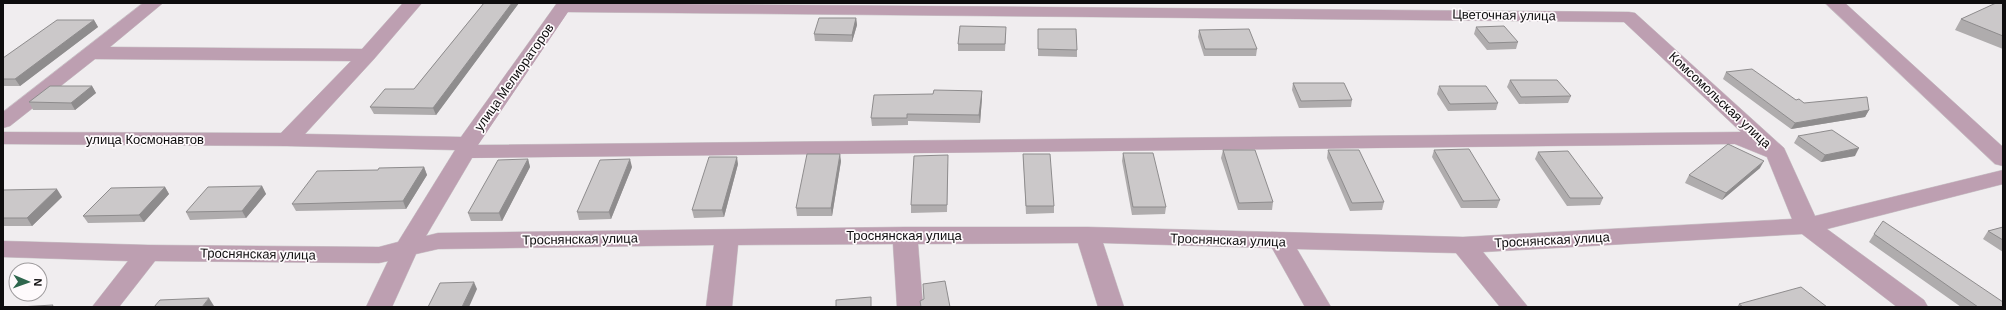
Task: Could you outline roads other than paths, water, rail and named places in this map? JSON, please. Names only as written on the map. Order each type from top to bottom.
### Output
[{"type":"street","points":[[3,122],[154,3]]},
{"type":"street","points":[[286,140],[367,55],[413,3]]},
{"type":"street","points":[[1834,3],[2003,159]]},
{"type":"street","name":"Цветочная улица","points":[[565,5],[986,8],[1279,8],[1629,17]]},
{"type":"street","name":"улица Мелиораторов","points":[[379,307],[406,249],[466,148],[565,5]]},
{"type":"street","name":"Комсомольская улица","points":[[1629,17],[1776,153],[1807,226]]},
{"type":"street","points":[[91,53],[367,55]]},
{"type":"street","name":"улица Космонавтов","points":[[3,138],[286,140],[466,148],[1738,138],[1776,153]]},
{"type":"street","name":"Троснянская улица","points":[[3,249],[148,253],[379,255],[438,241],[727,236],[905,235],[1088,235],[1281,242],[1463,245],[1807,226],[2003,177]]},
{"type":"street","points":[[1807,226],[1915,307]]},
{"type":"street","points":[[905,235],[910,307]]},
{"type":"street","points":[[1088,235],[1111,307]]},
{"type":"street","points":[[719,307],[727,236]]},
{"type":"street","points":[[1281,242],[1318,307]]},
{"type":"street","points":[[1463,245],[1515,307]]},
{"type":"street","points":[[105,307],[148,253]]}]
